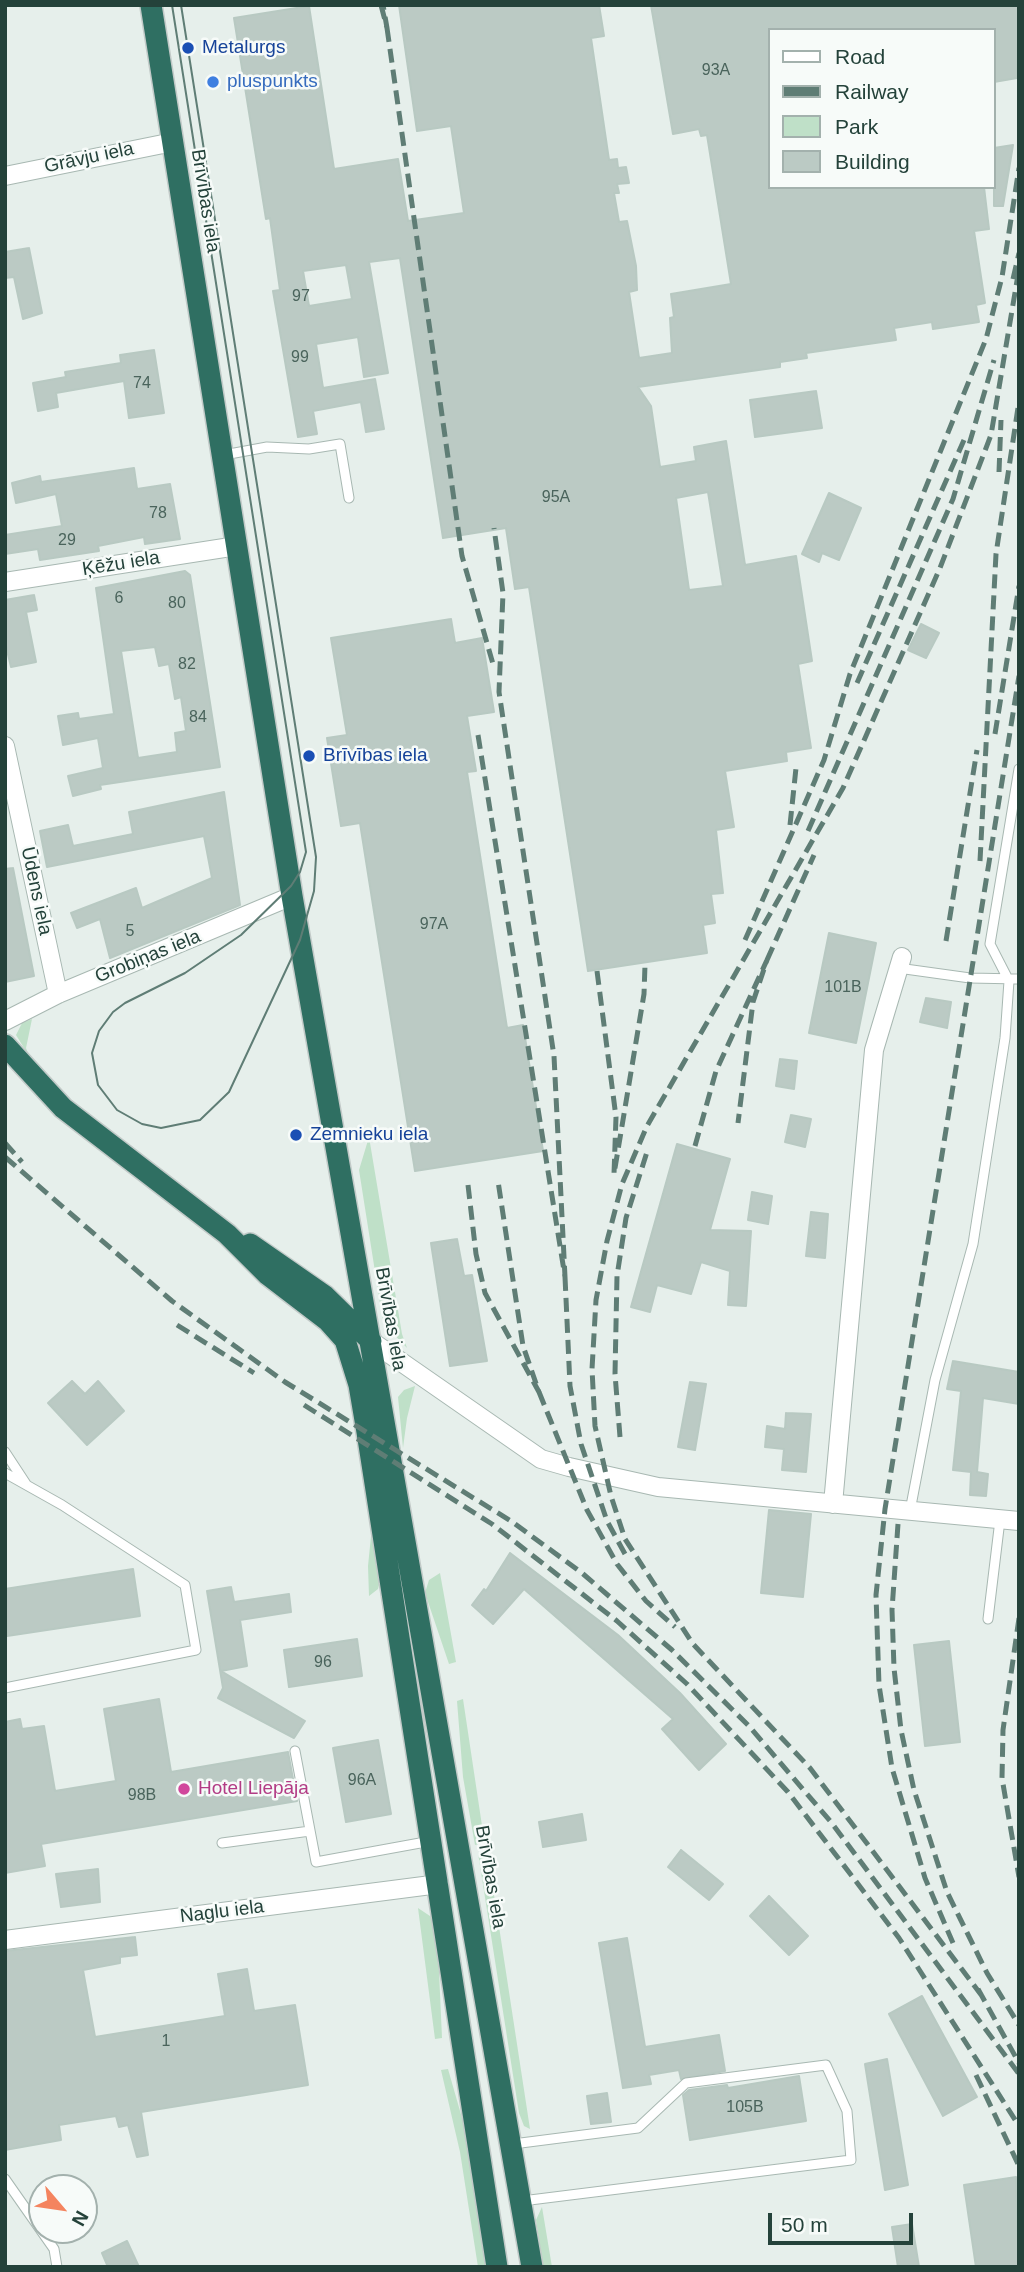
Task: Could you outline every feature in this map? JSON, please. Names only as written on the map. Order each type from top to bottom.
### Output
[{"type":"highway","name":"Brīvības iela","points":[[151,5],[292,896],[533,2267]]},
{"type":"highway","points":[[5,1045],[63,1108],[228,1234],[268,1275],[327,1321],[345,1340],[359,1385],[497,2267]]},
{"type":"highway","points":[[228,1234],[255,1247],[326,1296],[371,1341]]},
{"type":"street","name":"Grāvju iela","points":[[5,176],[173,142]]},
{"type":"street","name":"Ķēžu iela","points":[[5,582],[237,546]]},
{"type":"street","name":"Ūdens iela","points":[[5,747],[58,994]]},
{"type":"street","name":"Grobiņas iela","points":[[5,1021],[58,994],[292,896]]},
{"type":"street","points":[[833,1504],[874,1050],[900,962]]},
{"type":"street","points":[[371,1341],[541,1459],[658,1488],[1019,1521]]},
{"type":"street","name":"Naglu iela","points":[[5,1940],[439,1884]]},
{"type":"lane","points":[[224,455],[267,447],[309,449],[340,444],[349,498]]},
{"type":"lane","points":[[910,1511],[935,1380],[973,1244],[1014,980],[990,944],[1019,769]]},
{"type":"lane","points":[[900,962],[1014,980]]},
{"type":"lane","points":[[359,1385],[371,1341]]},
{"type":"lane","points":[[5,1452],[26,1485]]},
{"type":"lane","points":[[5,1473],[185,1585],[196,1650],[5,1688]]},
{"type":"lane","points":[[988,1619],[1000,1520]]},
{"type":"lane","points":[[295,1751],[316,1862],[432,1841]]},
{"type":"lane","points":[[222,1843],[310,1831]]},
{"type":"lane","points":[[513,2144],[638,2128],[686,2082],[826,2064],[847,2111],[851,2160],[522,2202]]},
{"type":"lane","points":[[5,2179],[54,2249],[57,2267]]},
{"type":"green space","points":[[32,1019],[26,1048],[29,1056],[16,1035],[22,1023]]},
{"type":"green space","points":[[369,1137],[402,1334],[407,1348],[385,1325],[382,1316],[359,1170]]},
{"type":"green space","points":[[415,1386],[403,1448],[398,1397],[404,1390]]},
{"type":"green space","points":[[372,1526],[381,1577],[378,1589],[369,1596],[368,1566]]},
{"type":"green space","points":[[440,1573],[456,1662],[449,1664],[425,1593],[429,1580]]},
{"type":"green space","points":[[463,1699],[484,1839],[483,1843],[475,1845],[463,1777],[457,1701]]},
{"type":"green space","points":[[487,1851],[530,2129],[524,2126],[519,2113],[478,1853]]},
{"type":"green space","points":[[418,1908],[433,1918],[438,1949],[442,2038],[435,2039]]},
{"type":"green space","points":[[448,2069],[468,2139],[488,2267],[478,2267],[460,2152],[441,2070]]},
{"type":"green space","points":[[542,2207],[552,2267],[543,2267],[536,2220]]},
{"type":"building","points":[[399,5],[599,5],[604,36],[591,38],[609,160],[617,159],[618,168],[626,167],[629,183],[617,184],[619,193],[614,193],[619,222],[627,221],[636,266],[637,290],[629,292],[639,358],[672,353],[670,318],[674,317],[671,294],[731,284],[707,135],[701,136],[699,129],[673,134],[651,5],[1019,5],[1017,78],[996,82],[996,28],[768,28],[768,189],[984,189],[989,229],[974,231],[985,303],[976,305],[979,322],[933,329],[932,322],[894,328],[896,340],[806,353],[807,358],[780,362],[780,367],[638,387],[651,406],[660,467],[696,461],[694,447],[726,441],[745,565],[796,556],[812,661],[798,664],[811,748],[786,752],[787,761],[725,771],[734,827],[716,830],[723,893],[711,894],[715,923],[703,925],[707,953],[588,971],[529,587],[515,589],[506,528],[443,538],[400,258],[369,262],[388,373],[364,377],[358,337],[316,344],[323,388],[375,379],[384,429],[366,432],[361,402],[313,411],[317,434],[298,437],[273,291],[280,290],[270,218],[266,219],[234,18],[309,6],[334,169],[398,159],[408,221],[464,213],[451,126],[417,131]],"holes":[[[346,265],[352,299],[309,306],[303,271]],[[708,492],[723,586],[689,590],[676,498]]]},
{"type":"building","points":[[1013,145],[1003,206],[994,206],[996,148]]},
{"type":"building","points":[[29,248],[42,313],[23,319],[14,277],[5,278],[5,252]]},
{"type":"building","points":[[154,350],[164,413],[129,418],[124,381],[56,393],[58,407],[38,411],[33,383],[66,377],[65,372],[121,363],[120,355]]},
{"type":"building","points":[[816,391],[822,428],[755,437],[750,400]]},
{"type":"building","points":[[134,468],[137,489],[170,484],[180,539],[145,544],[144,537],[98,546],[99,551],[40,560],[38,549],[5,554],[5,535],[62,526],[56,494],[16,503],[12,483],[40,476],[41,482]]},
{"type":"building","points":[[829,493],[861,508],[839,560],[822,553],[819,562],[802,554]]},
{"type":"building","points":[[185,571],[190,575],[220,767],[100,785],[101,789],[73,796],[68,776],[103,768],[98,738],[63,745],[58,716],[78,713],[79,719],[114,714],[96,588]],"holes":[[[155,647],[159,666],[169,664],[175,699],[181,697],[186,731],[175,733],[177,752],[138,758],[121,651]]]},
{"type":"building","points":[[34,595],[37,610],[26,612],[36,662],[11,667],[5,642],[5,600]]},
{"type":"building","points":[[451,619],[455,643],[482,638],[494,712],[467,716],[476,771],[467,772],[507,1028],[523,1025],[543,1151],[415,1171],[360,823],[341,826],[327,738],[347,735],[331,638]]},
{"type":"building","points":[[921,624],[939,633],[926,658],[908,650]]},
{"type":"building","points":[[224,792],[240,905],[110,958],[100,919],[77,928],[71,913],[136,888],[142,908],[212,878],[204,836],[47,867],[40,831],[68,825],[73,846],[133,834],[129,812]]},
{"type":"building","points":[[13,868],[34,976],[5,982],[5,869]]},
{"type":"building","points":[[829,933],[876,943],[856,1043],[809,1033]]},
{"type":"building","points":[[926,998],[951,1002],[947,1028],[920,1022]]},
{"type":"building","points":[[780,1059],[797,1061],[794,1089],[776,1086]]},
{"type":"building","points":[[791,1115],[811,1119],[805,1147],[785,1142]]},
{"type":"building","points":[[677,1144],[730,1159],[710,1230],[751,1231],[746,1306],[728,1305],[730,1271],[701,1262],[691,1294],[657,1285],[650,1312],[631,1307]]},
{"type":"building","points":[[752,1192],[772,1196],[768,1224],[748,1220]]},
{"type":"building","points":[[811,1212],[828,1214],[825,1258],[806,1256]]},
{"type":"building","points":[[457,1239],[464,1276],[472,1275],[487,1361],[450,1366],[431,1243]]},
{"type":"building","points":[[953,1361],[1019,1372],[1019,1404],[983,1398],[977,1472],[988,1474],[986,1496],[970,1495],[971,1472],[953,1470],[961,1391],[947,1389]]},
{"type":"building","points":[[72,1381],[85,1394],[98,1381],[124,1411],[87,1445],[48,1403]]},
{"type":"building","points":[[690,1382],[706,1384],[695,1450],[678,1447]]},
{"type":"building","points":[[786,1413],[811,1414],[806,1472],[782,1470],[784,1449],[765,1447],[767,1426],[785,1429]]},
{"type":"building","points":[[769,1510],[811,1514],[803,1597],[761,1593]]},
{"type":"building","points":[[510,1553],[618,1635],[680,1693],[726,1744],[699,1770],[662,1729],[673,1719],[524,1589],[493,1624],[472,1605],[484,1589],[486,1591]]},
{"type":"building","points":[[133,1569],[140,1616],[7,1636],[5,1589]]},
{"type":"building","points":[[231,1587],[234,1602],[289,1594],[291,1612],[240,1620],[247,1666],[221,1671],[305,1721],[294,1738],[218,1698],[223,1688],[207,1591]]},
{"type":"building","points":[[357,1639],[362,1676],[289,1687],[284,1650]]},
{"type":"building","points":[[949,1641],[960,1742],[925,1746],[914,1645]]},
{"type":"building","name":"Hotel Liepāja","points":[[159,1699],[171,1772],[288,1752],[297,1801],[41,1844],[45,1866],[5,1873],[5,1722],[20,1719],[22,1729],[44,1726],[55,1791],[116,1781],[104,1709]]},
{"type":"building","points":[[378,1740],[391,1814],[346,1822],[333,1748]]},
{"type":"building","points":[[582,1814],[586,1840],[543,1847],[539,1822]]},
{"type":"building","points":[[681,1850],[723,1884],[709,1900],[668,1867]]},
{"type":"building","points":[[98,1869],[100,1902],[61,1907],[56,1874]]},
{"type":"building","points":[[769,1896],[808,1936],[789,1955],[750,1916]]},
{"type":"building","points":[[135,1937],[137,1955],[120,1957],[120,1963],[83,1970],[95,2037],[225,2016],[218,1974],[247,1969],[254,2011],[295,2005],[308,2085],[141,2112],[148,2155],[137,2157],[128,2125],[119,2127],[116,2116],[59,2125],[61,2140],[5,2150],[5,1951]]},
{"type":"building","points":[[627,1938],[645,2047],[719,2035],[725,2071],[681,2079],[679,2070],[649,2075],[651,2084],[623,2088],[599,1943]]},
{"type":"building","points":[[922,1996],[977,2097],[943,2116],[889,2014]]},
{"type":"building","points":[[887,2059],[908,2185],[885,2190],[865,2064]]},
{"type":"building","points":[[799,2076],[806,2121],[690,2140],[683,2095],[689,2090],[727,2085],[728,2088]]},
{"type":"building","points":[[607,2093],[611,2122],[591,2124],[587,2096]]},
{"type":"building","points":[[1016,2177],[1019,2267],[976,2267],[964,2185]]},
{"type":"building","points":[[912,2224],[919,2267],[898,2267],[892,2227]]},
{"type":"building","points":[[127,2241],[139,2267],[108,2267],[102,2253]]},
{"type":"tram line","points":[[172,5],[306,852],[300,872],[291,886],[241,935],[185,973],[125,1003],[113,1012],[99,1031],[92,1053],[98,1085],[117,1110],[142,1124],[161,1128],[200,1120],[229,1092],[300,940],[314,891],[316,857],[181,5]]},
{"type":"railway","points":[[381,5],[387,28],[383,5]]},
{"type":"railway","points":[[387,28],[462,556],[493,664]]},
{"type":"railway","points":[[745,940],[824,760],[850,674],[986,339],[1002,277],[1019,168]]},
{"type":"railway","points":[[1013,279],[1019,253]]},
{"type":"railway","points":[[982,1996],[810,1768],[693,1644],[625,1539],[611,1496],[595,1426],[592,1369],[596,1300],[607,1241],[622,1184],[647,1126],[843,788],[940,568],[991,435],[1019,269]]},
{"type":"railway","points":[[808,831],[953,499],[994,360]]},
{"type":"railway","points":[[980,861],[996,554],[1019,401]]},
{"type":"railway","points":[[999,472],[1001,420]]},
{"type":"railway","points":[[857,683],[964,440]]},
{"type":"railway","points":[[478,735],[565,1277],[554,1056],[499,692],[503,593],[494,528]]},
{"type":"railway","points":[[995,734],[1019,586]]},
{"type":"railway","points":[[953,1943],[925,1878],[892,1768],[879,1685],[876,1595],[885,1509],[1019,676]]},
{"type":"railway","points":[[946,941],[977,750]]},
{"type":"railway","points":[[790,825],[796,768]]},
{"type":"railway","points":[[767,960],[814,855]]},
{"type":"railway","points":[[695,1146],[716,1071],[767,960],[753,1002],[738,1123]]},
{"type":"railway","points":[[597,971],[616,1117],[614,1174],[644,994],[645,965]]},
{"type":"railway","points":[[5,1143],[22,1162]]},
{"type":"railway","points":[[620,1437],[615,1374],[617,1276],[626,1218],[647,1152]]},
{"type":"railway","points":[[5,1157],[172,1301],[285,1382],[511,1521],[582,1573],[672,1650],[748,1725],[831,1822],[1019,2074]]},
{"type":"railway","points":[[468,1185],[476,1254],[485,1293],[539,1392],[523,1346],[498,1181]]},
{"type":"railway","points":[[565,1277],[570,1386],[581,1444],[607,1521],[625,1554]]},
{"type":"railway","points":[[177,1325],[254,1373]]},
{"type":"railway","points":[[539,1392],[587,1510],[617,1564],[646,1601],[675,1627]]},
{"type":"railway","points":[[304,1405],[492,1524],[617,1621],[687,1684],[788,1792],[899,1938],[1019,2126]]},
{"type":"railway","points":[[898,1524],[892,1610],[894,1668],[901,1730],[914,1790],[947,1892],[987,1973],[1019,2025]]},
{"type":"railway","points":[[1019,1618],[1003,1730],[1002,1778],[1019,1877]]},
{"type":"railway","points":[[978,1989],[1019,2063]]},
{"type":"railway","points":[[976,2075],[1019,2166]]},
{"type":"place","name":"Metalurgs","points":[[188,48]]},
{"type":"place","name":"pluspunkts","points":[[213,82]]},
{"type":"place","name":"Brīvības iela","points":[[309,756]]},
{"type":"place","name":"Zemnieku iela","points":[[296,1135]]},
{"type":"place","name":"Hotel Liepāja","points":[[184,1789]]}]
